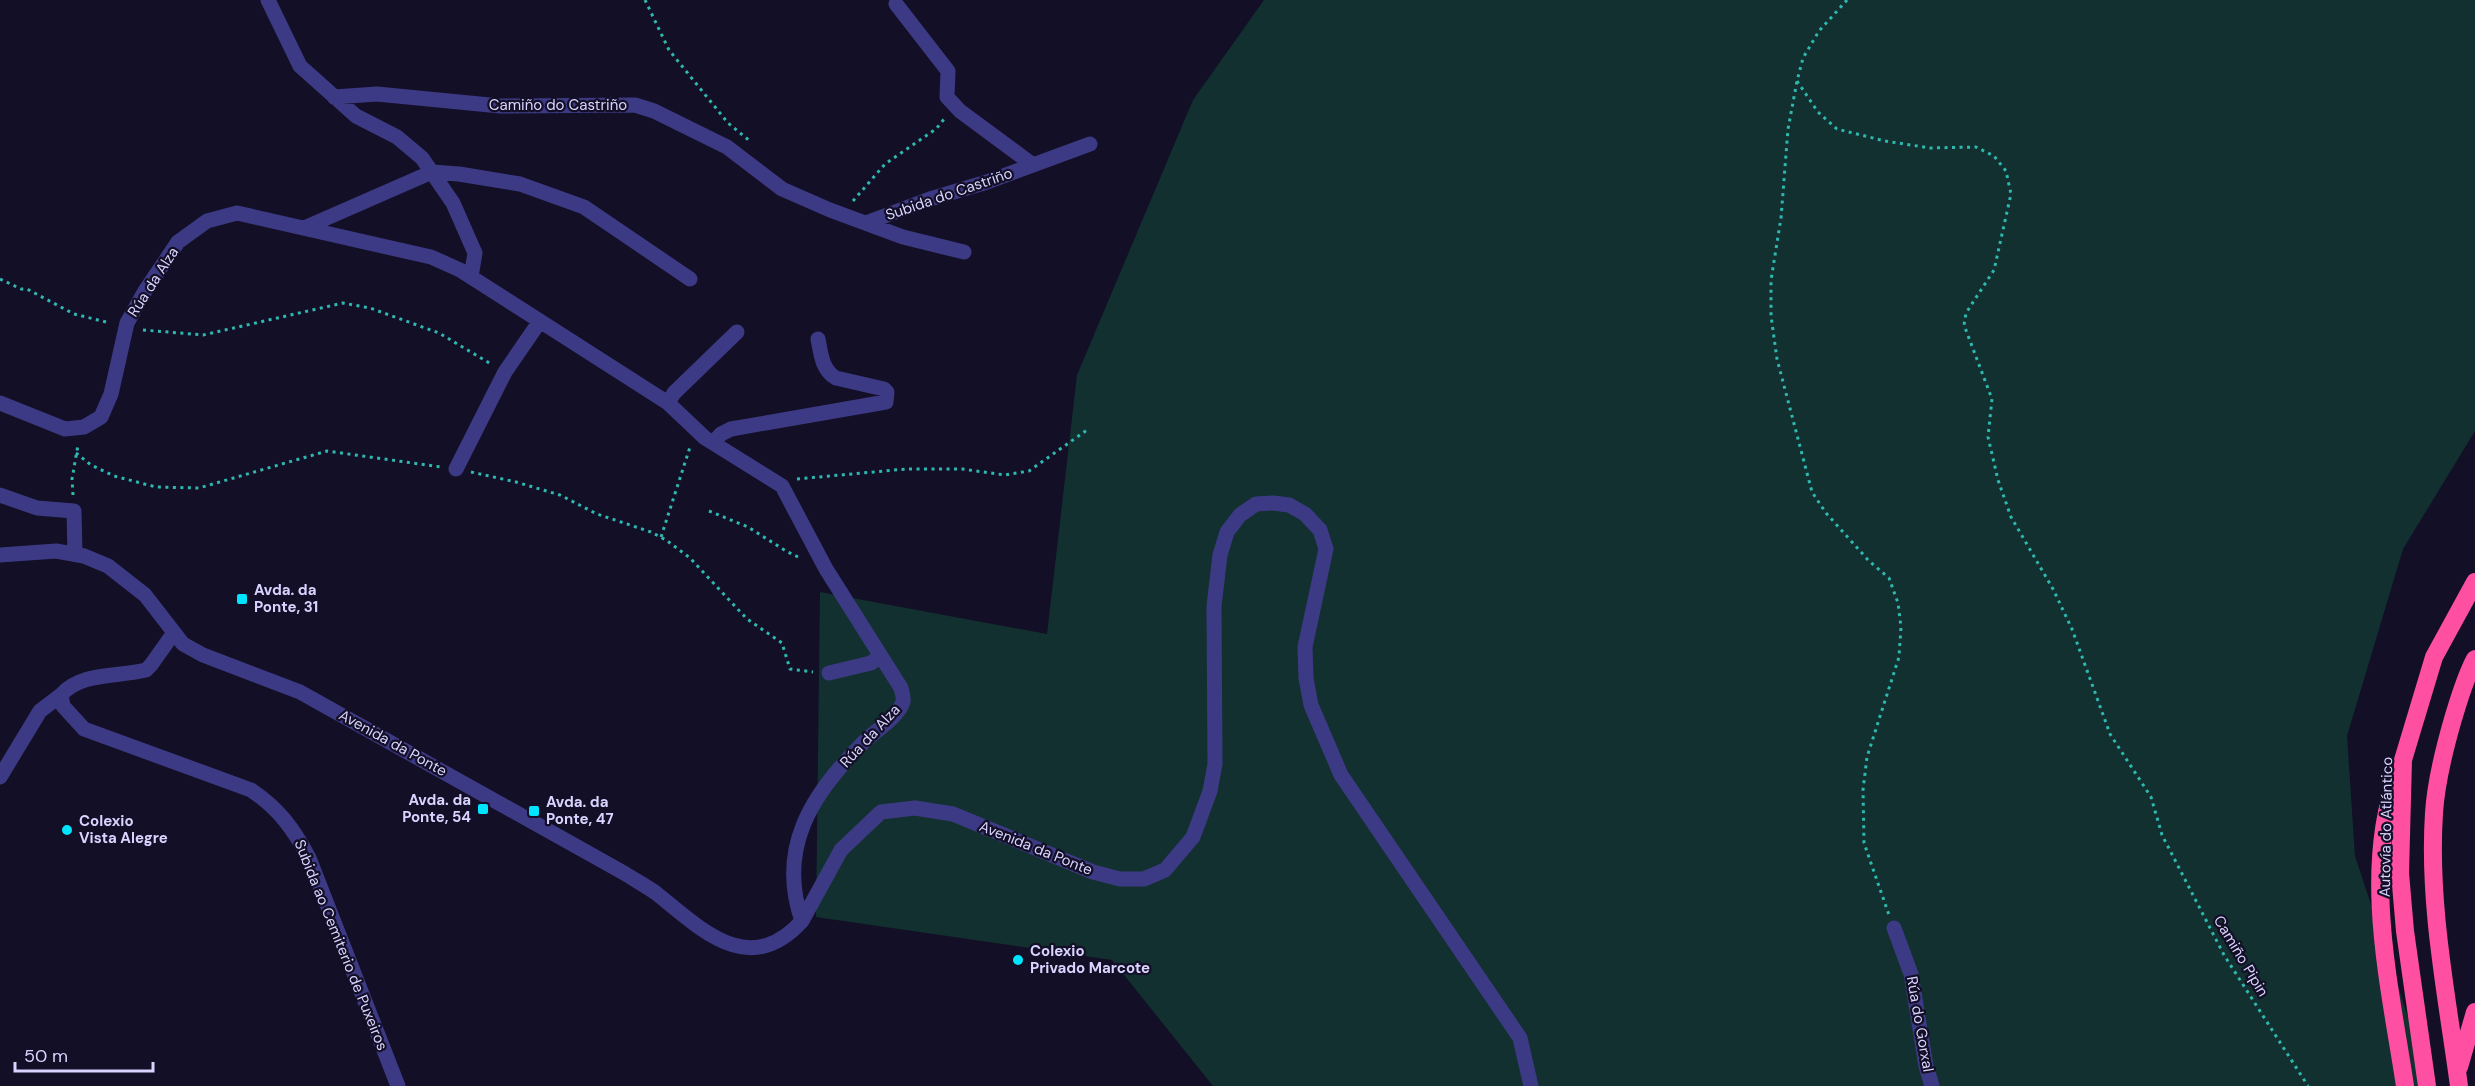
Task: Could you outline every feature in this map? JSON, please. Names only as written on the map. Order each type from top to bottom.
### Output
[{"type":"highway","name":"Autovía do Atlántico","points":[[2427,1086],[2405,931],[2400,873],[2403,760],[2434,657],[2475,582]]},
{"type":"highway","points":[[2458,1079],[2440,946],[2434,875],[2434,813],[2442,757],[2458,702],[2475,659]]},
{"type":"highway","points":[[2403,760],[2388,801],[2381,843],[2380,901],[2405,1086]]},
{"type":"highway","points":[[2458,1079],[2475,1012]]},
{"type":"street","points":[[268,0],[300,66],[356,116],[397,137],[422,158],[453,203],[475,253],[471,277]]},
{"type":"street","points":[[896,4],[948,71],[947,97],[955,106]]},
{"type":"street","name":"Camiño do Castriño","points":[[334,97],[377,94],[500,106],[635,105],[654,111],[727,147],[782,189],[903,237],[964,252]]},
{"type":"street","name":"Subida do Castriño","points":[[955,106],[1033,165]]},
{"type":"street","name":"Subida do Castriño","points":[[866,223],[1089,144]]},
{"type":"street","points":[[304,228],[432,172],[520,184],[584,207],[690,279]]},
{"type":"street","name":"Rúa da Alza","points":[[84,427],[102,417],[111,394],[126,328],[145,291],[178,242],[207,221],[237,213],[431,257],[471,277],[668,404],[713,443],[782,486],[822,561],[901,688],[903,701],[895,714],[861,744],[829,780],[803,820],[795,856],[795,900],[802,921]]},
{"type":"street","points":[[456,470],[505,372],[540,321]]},
{"type":"street","points":[[668,404],[674,393],[737,332]]},
{"type":"street","points":[[713,443],[721,434],[731,429],[886,402],[887,392],[884,389],[836,378],[829,374],[825,368],[818,339]]},
{"type":"street","points":[[0,403],[65,429],[84,427]]},
{"type":"street","points":[[0,495],[38,508],[74,511],[75,554]]},
{"type":"street","name":"Avenida da Ponte","points":[[0,555],[56,551],[75,554],[108,566],[145,595],[183,644],[203,655],[300,692],[591,853],[653,891],[715,938],[738,947],[762,948],[786,936],[802,921],[842,850],[881,812],[915,808],[953,814],[1093,872],[1120,879],[1144,879],[1165,870],[1193,837],[1210,791],[1215,764],[1214,606],[1220,555],[1227,532],[1240,515],[1256,504],[1273,502],[1288,505],[1305,514],[1320,530],[1326,549],[1305,647],[1306,678],[1311,705],[1341,775],[1520,1038],[1532,1086]]},
{"type":"street","points":[[0,777],[40,711],[68,687],[89,678],[146,670],[173,634]]},
{"type":"street","points":[[829,673],[871,663],[881,656]]},
{"type":"street","name":"Subida ao Cemiterio de Puxeiros","points":[[61,695],[63,706],[84,729],[251,790],[273,804],[294,831],[309,858],[398,1086]]},
{"type":"street","name":"Rúa do Gorxal","points":[[1894,928],[1911,974],[1926,1066],[1932,1086]]},
{"type":"path","points":[[645,0],[669,50],[728,123],[758,148]]},
{"type":"path","points":[[1847,0],[1819,31],[1803,58],[1797,81],[1788,129],[1781,218],[1771,280],[1771,316],[1777,359],[1812,492],[1826,513],[1869,561],[1889,578],[1898,603],[1901,627],[1899,657],[1868,757],[1863,790],[1864,843],[1894,928]]},
{"type":"path","name":"Camiño Pipin","points":[[1797,81],[1818,112],[1837,129],[1885,141],[1930,148],[1976,147],[1994,156],[2006,171],[2011,194],[1994,270],[1966,313],[1964,325],[1992,399],[1988,437],[1998,480],[2011,517],[2053,589],[2072,629],[2110,734],[2151,797],[2162,834],[2224,955],[2308,1086]]},
{"type":"path","points":[[843,215],[885,164],[936,129],[955,106]]},
{"type":"path","points":[[0,279],[21,289],[27,289],[74,314],[126,328],[181,335],[203,335],[343,303],[370,308],[439,333],[505,372]]},
{"type":"path","points":[[74,511],[72,479],[76,453],[84,427]]},
{"type":"path","points":[[661,537],[696,429]]},
{"type":"path","points":[[782,486],[793,479],[906,469],[962,469],[1005,475],[1029,471],[1087,430]]},
{"type":"path","points":[[76,453],[91,465],[114,476],[156,487],[199,488],[327,451],[456,470],[516,482],[560,495],[597,514],[661,537],[690,558],[747,619],[782,643],[790,669],[829,673]]},
{"type":"path","points":[[709,511],[748,527],[805,560],[822,561]]},
{"type":"green space","points":[[1264,0],[2475,0],[2475,431],[2403,549],[2347,736],[2355,856],[2412,1029],[2418,1086],[1213,1086],[1112,960],[816,917],[820,592],[1047,634],[1077,375],[1193,100]]},
{"type":"place","name":"Avda. da Ponte, 31","points":[[242,599]]},
{"type":"place","name":"Avda. da Ponte, 54","points":[[483,809]]},
{"type":"place","name":"Avda. da Ponte, 47","points":[[534,811]]},
{"type":"place","name":"Colexio Vista Alegre","points":[[67,830]]},
{"type":"place","name":"Colexio Privado Marcote","points":[[1018,960]]}]
